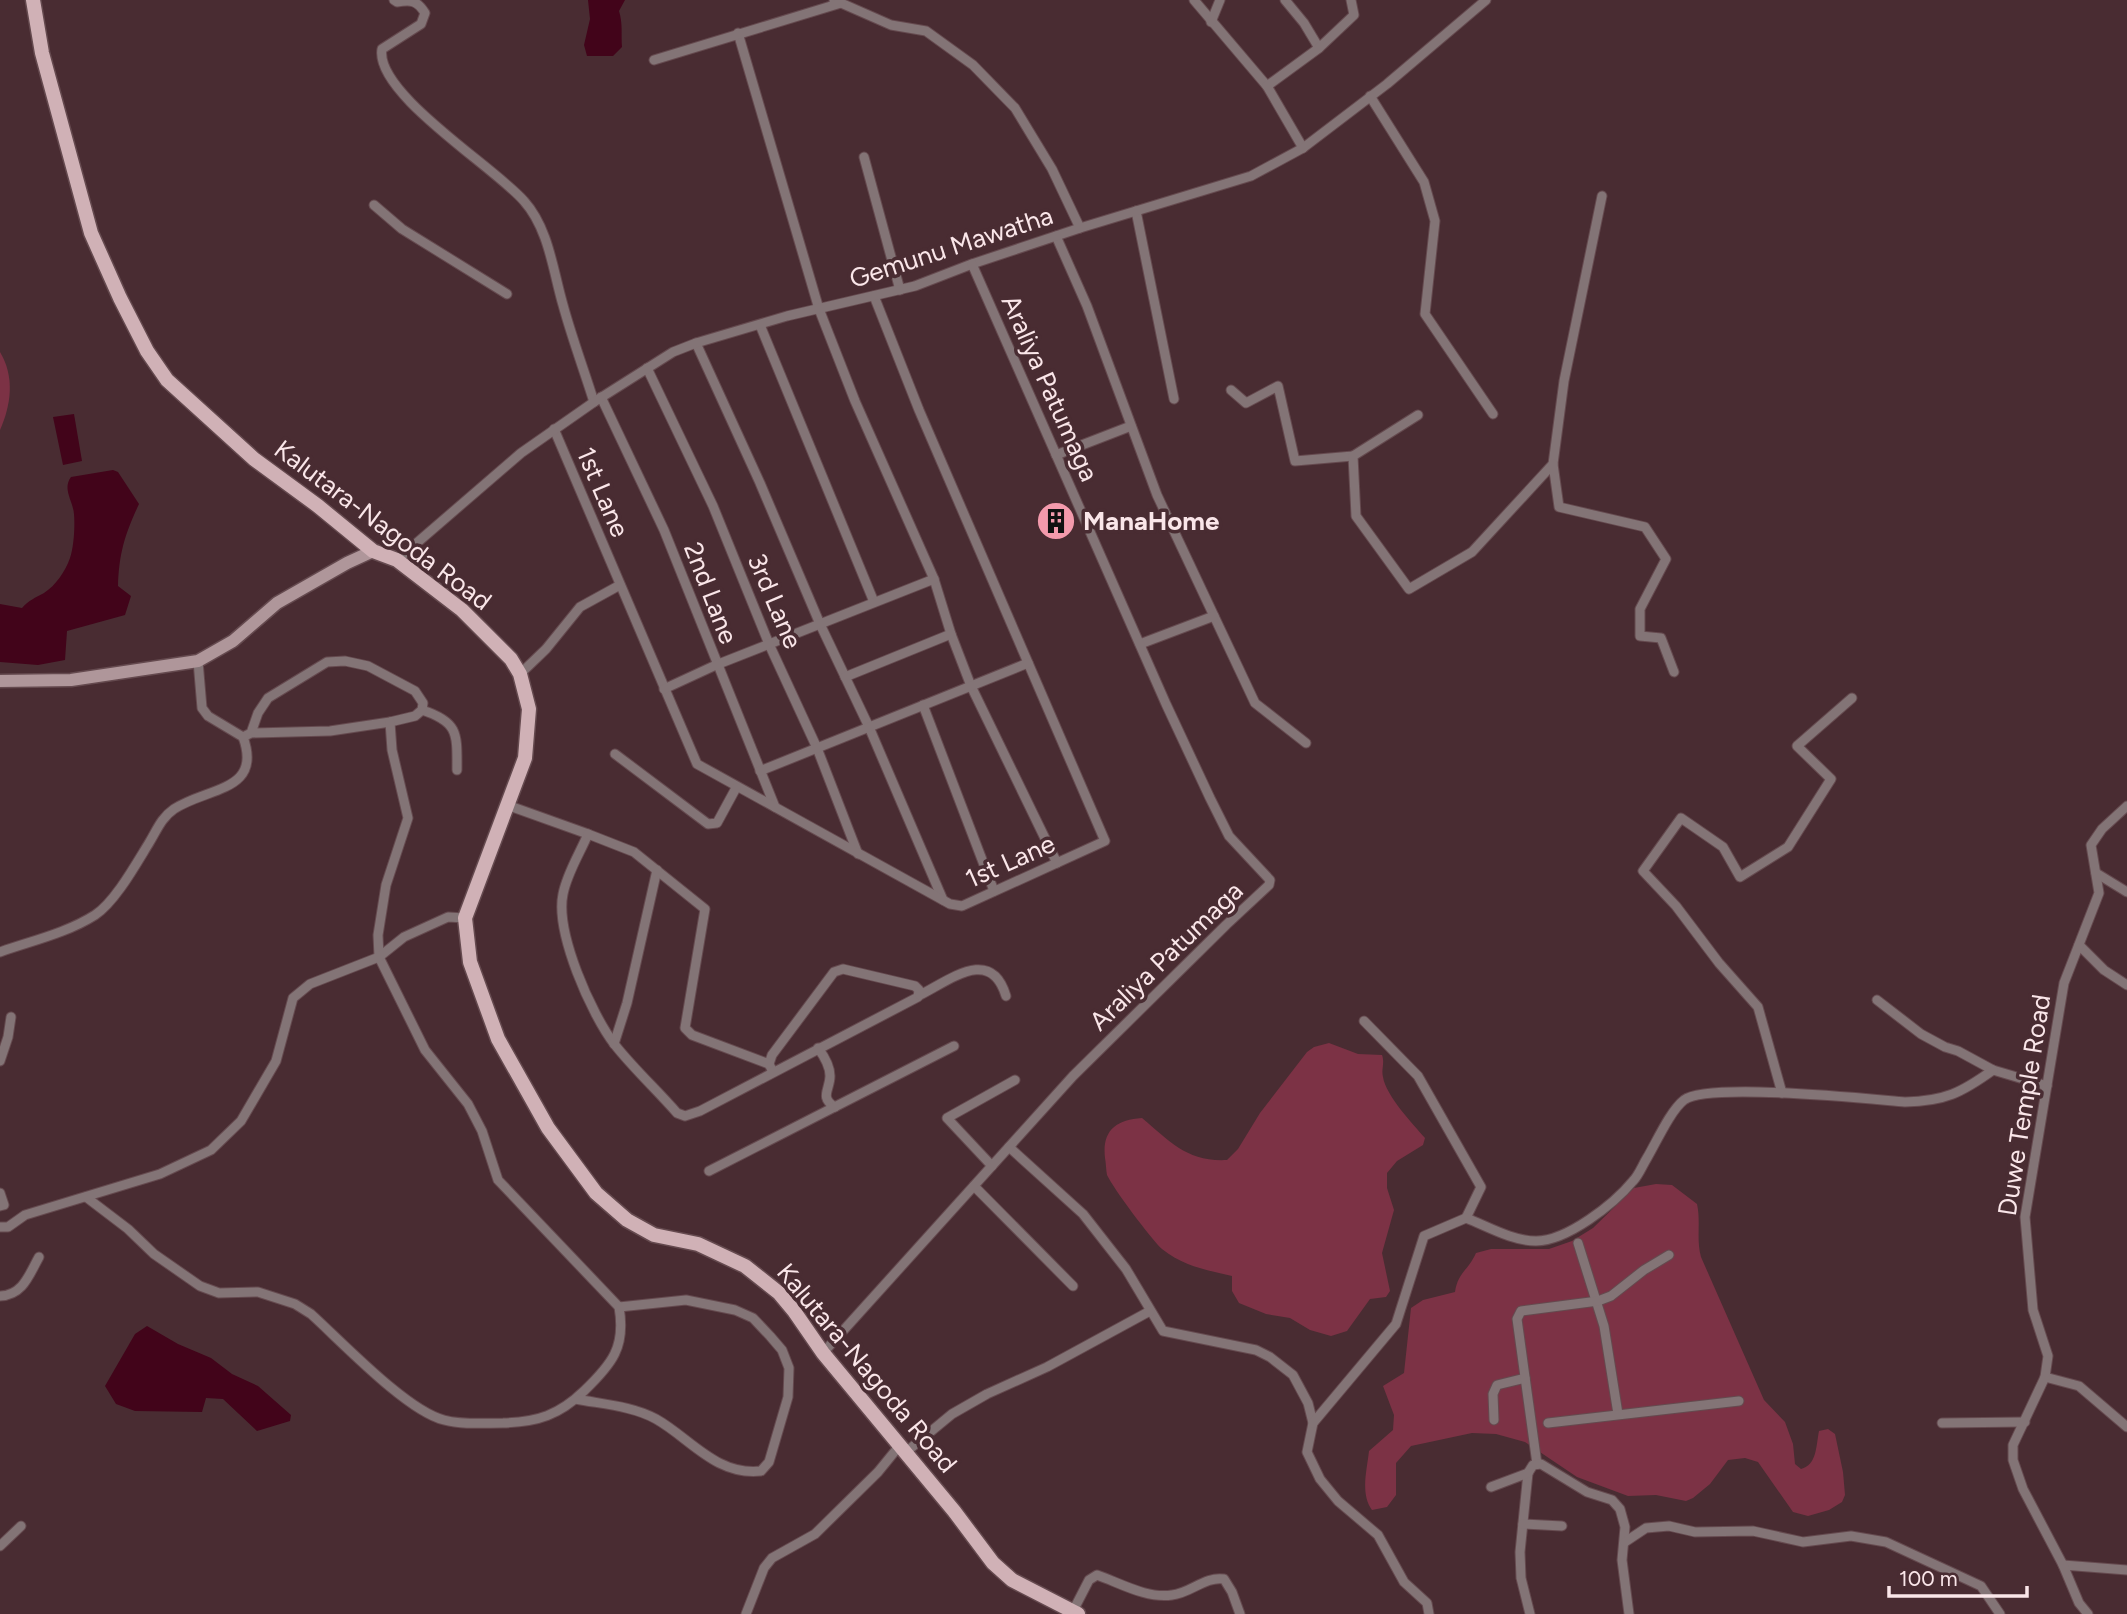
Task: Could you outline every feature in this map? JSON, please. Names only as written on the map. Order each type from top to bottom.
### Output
[{"type":"main road","name":"Kalutara-Nagoda Road","points":[[33,0],[42,53],[91,233],[147,351],[167,380],[254,459],[373,551],[397,560],[462,610],[511,659],[520,674],[529,709],[525,758],[466,918],[470,962],[498,1039],[548,1128],[596,1193],[627,1220],[654,1235],[698,1244],[760,1276],[794,1311],[823,1353],[903,1448],[993,1563],[1012,1580],[1076,1612]]},
{"type":"street","name":"2nd Lane","points":[[394,0],[420,4],[425,13],[421,24],[383,49],[381,57],[384,68],[405,98],[525,201],[541,230],[563,306],[597,400],[664,530],[775,807]]},
{"type":"street","points":[[1194,0],[1267,86],[1303,148]]},
{"type":"street","points":[[1211,22],[1220,0]]},
{"type":"street","points":[[1285,0],[1304,23],[1319,48]]},
{"type":"street","points":[[1267,86],[1319,48],[1354,15],[1351,0]]},
{"type":"street","name":"Gemunu Mawatha","points":[[397,560],[521,453],[647,368],[696,343],[900,290],[1080,228],[1251,176],[1303,148],[1486,0]]},
{"type":"street","points":[[654,60],[837,2],[891,25],[926,31],[973,65],[1015,108],[1041,150],[1080,228]]},
{"type":"street","points":[[738,33],[819,309],[855,401],[934,579],[971,686],[1057,863]]},
{"type":"street","points":[[1370,96],[1424,182],[1436,221],[1425,314],[1493,414]]},
{"type":"street","points":[[864,158],[900,290]]},
{"type":"street","points":[[1602,196],[1564,381],[1553,464],[1559,508],[1644,527],[1666,559],[1640,609],[1640,636],[1661,638],[1674,672]]},
{"type":"street","points":[[374,205],[402,229],[507,294]]},
{"type":"street","points":[[1136,211],[1174,399]]},
{"type":"street","points":[[1056,236],[1087,306],[1157,495],[1255,703],[1306,743]]},
{"type":"street","name":"Araliya Patumaga","points":[[823,1353],[1073,1076],[1269,886],[1270,880],[1229,836],[1140,644],[972,264]]},
{"type":"street","name":"1st Lane","points":[[554,429],[697,764],[736,788],[943,900],[962,906],[1105,842],[919,410],[874,296]]},
{"type":"street","points":[[760,325],[874,602]]},
{"type":"street","points":[[696,343],[820,624],[869,727],[943,900]]},
{"type":"street","name":"3rd Lane","points":[[647,368],[713,506],[769,644],[817,748],[858,854]]},
{"type":"street","points":[[1231,390],[1246,403],[1278,386],[1295,461],[1353,456],[1418,415]]},
{"type":"street","points":[[1056,455],[1131,426]]},
{"type":"street","points":[[1353,456],[1356,516],[1409,589],[1472,552],[1553,464]]},
{"type":"street","points":[[0,681],[71,680],[198,661],[233,641],[277,603],[346,563],[373,551]]},
{"type":"street","points":[[664,689],[716,665],[934,579]]},
{"type":"street","points":[[520,674],[546,649],[580,607],[620,585]]},
{"type":"street","points":[[1140,644],[1214,616]]},
{"type":"street","points":[[845,677],[951,634]]},
{"type":"street","points":[[0,952],[79,925],[98,913],[115,894],[158,824],[174,809],[236,782],[248,767],[247,735],[268,698],[327,662],[345,661],[368,666],[415,691],[423,702],[422,710],[415,716],[390,722],[330,731],[247,735],[208,716],[202,708],[198,661]]},
{"type":"street","points":[[760,771],[1028,663]]},
{"type":"street","points":[[1782,1093],[1758,1007],[1719,963],[1676,906],[1643,870],[1681,818],[1723,848],[1740,877],[1788,847],[1831,779],[1797,746],[1852,698]]},
{"type":"street","points":[[923,705],[994,891]]},
{"type":"street","points":[[422,710],[440,716],[453,726],[457,746],[457,770]]},
{"type":"street","points":[[86,1197],[128,1229],[154,1254],[200,1286],[219,1293],[258,1293],[295,1304],[311,1314],[416,1407],[443,1420],[466,1423],[542,1420],[576,1399],[618,1350],[622,1323],[619,1307],[498,1180],[482,1131],[468,1104],[425,1050],[379,957],[378,935],[386,885],[408,818],[393,750],[390,722]]},
{"type":"street","points":[[615,754],[708,824],[717,823],[736,788]]},
{"type":"street","points":[[507,805],[634,852],[705,909],[685,1028],[692,1035],[771,1068]]},
{"type":"street","name":"Duwe Temple Road","points":[[2088,1614],[2079,1603],[2063,1565],[2023,1489],[2013,1460],[2013,1445],[2045,1377],[2048,1356],[2033,1310],[2025,1217],[2064,983],[2099,893],[2091,845],[2102,829],[2127,806]]},
{"type":"street","points":[[588,834],[563,891],[564,921],[572,960],[614,1044],[677,1113],[685,1116],[771,1068],[818,1048],[974,968],[987,969],[1003,985],[1006,996]]},
{"type":"street","points":[[614,1044],[627,1003],[656,870]]},
{"type":"street","points":[[2096,873],[2127,892]]},
{"type":"street","points":[[0,1227],[8,1227],[25,1215],[160,1174],[211,1150],[241,1121],[276,1061],[293,998],[310,984],[379,957],[404,937],[448,918],[466,918]]},
{"type":"street","points":[[2079,945],[2104,970],[2127,985]]},
{"type":"street","points":[[771,1068],[772,1055],[834,972],[843,969],[915,986],[920,995]]},
{"type":"street","points":[[1877,1000],[1921,1034],[1993,1070],[2047,1086]]},
{"type":"street","points":[[0,1061],[11,1017]]},
{"type":"street","points":[[1313,1423],[1396,1324],[1424,1236],[1466,1218],[1480,1187],[1418,1076],[1364,1021]]},
{"type":"street","points":[[709,1171],[954,1046]]},
{"type":"street","points":[[818,1048],[830,1072],[825,1095],[828,1102],[835,1107]]},
{"type":"street","points":[[1466,1218],[1520,1239],[1537,1241],[1558,1237],[1598,1213],[1634,1180],[1670,1118],[1684,1100],[1704,1094],[1782,1093],[1905,1102],[1933,1101],[1950,1096],[1993,1070]]},
{"type":"street","points":[[992,1166],[947,1118],[1015,1080]]},
{"type":"street","points":[[1009,1147],[1083,1214],[1126,1269],[1163,1331],[1256,1350],[1293,1375],[1308,1403],[1313,1423],[1307,1452],[1320,1479],[1338,1502],[1378,1535],[1404,1582],[1427,1603],[1429,1614]]},
{"type":"street","points":[[974,1186],[1073,1286]]},
{"type":"street","points":[[0,1193],[4,1205],[0,1206]]},
{"type":"street","points":[[1578,1243],[1598,1301],[1618,1414]]},
{"type":"street","points":[[1537,1464],[1517,1319],[1521,1311],[1598,1301],[1611,1296],[1644,1270],[1669,1255]]},
{"type":"street","points":[[0,1296],[10,1296],[19,1291],[40,1257]]},
{"type":"street","points":[[576,1399],[631,1409],[654,1418],[701,1454],[731,1467],[750,1472],[761,1471],[769,1461],[788,1397],[789,1368],[782,1350],[753,1318],[735,1310],[686,1300],[619,1307]]},
{"type":"street","points":[[746,1614],[764,1568],[772,1558],[815,1534],[903,1448],[952,1414],[987,1394],[1047,1367],[1150,1311]]},
{"type":"street","points":[[2045,1377],[2079,1386],[2127,1427]]},
{"type":"street","points":[[1494,1420],[1493,1394],[1497,1384],[1525,1378]]},
{"type":"street","points":[[1548,1423],[1739,1401]]},
{"type":"street","points":[[1942,1423],[2025,1422]]},
{"type":"street","points":[[1491,1487],[1528,1473],[1537,1464]]},
{"type":"street","points":[[1537,1464],[1587,1492],[1612,1500],[1620,1509],[1625,1527],[1622,1560],[1629,1614]]},
{"type":"street","points":[[1528,1473],[1521,1578],[1530,1614]]},
{"type":"street","points":[[1523,1524],[1562,1527]]},
{"type":"street","points":[[0,1546],[21,1526]]},
{"type":"street","points":[[1625,1542],[1646,1528],[1669,1526],[1695,1532],[1754,1531],[1803,1542],[1851,1536],[1886,1542],[1981,1586],[2000,1614]]},
{"type":"street","points":[[2063,1565],[2127,1570]]},
{"type":"street","points":[[1076,1612],[1089,1580],[1097,1575],[1154,1596],[1189,1591],[1215,1577],[1224,1579],[1240,1614]]},
{"type":"shaded area","points":[[588,0],[625,0],[619,11],[622,47],[613,56],[587,56],[584,45],[590,19]]},
{"type":"shaded area","points":[[0,352],[8,371],[10,391],[0,430]]},
{"type":"shaded area","points":[[74,414],[82,461],[63,465],[53,417]]},
{"type":"shaded area","points":[[113,470],[118,472],[139,504],[121,553],[118,586],[131,596],[125,615],[67,631],[65,660],[38,665],[0,662],[0,604],[22,608],[52,586],[63,573],[70,558],[74,524],[68,491],[71,477]]},
{"type":"shaded area","points":[[1329,1043],[1358,1054],[1382,1055],[1383,1077],[1389,1093],[1425,1138],[1423,1145],[1397,1161],[1387,1173],[1387,1188],[1394,1210],[1382,1253],[1390,1291],[1386,1297],[1370,1299],[1347,1331],[1331,1336],[1310,1330],[1290,1318],[1266,1314],[1239,1303],[1232,1291],[1232,1276],[1187,1263],[1162,1249],[1141,1225],[1107,1175],[1105,1149],[1108,1134],[1112,1129],[1124,1121],[1142,1118],[1190,1154],[1213,1160],[1227,1160],[1238,1149],[1260,1113],[1307,1052]]},
{"type":"shaded area","points":[[1656,1184],[1672,1185],[1697,1204],[1701,1257],[1764,1400],[1785,1422],[1793,1444],[1795,1464],[1801,1469],[1813,1459],[1819,1431],[1828,1429],[1835,1434],[1843,1472],[1845,1495],[1842,1502],[1829,1510],[1808,1516],[1793,1512],[1758,1462],[1745,1458],[1728,1460],[1710,1484],[1686,1501],[1656,1495],[1628,1496],[1577,1477],[1525,1442],[1496,1434],[1472,1433],[1411,1446],[1396,1463],[1396,1495],[1387,1507],[1372,1510],[1365,1489],[1369,1451],[1393,1430],[1394,1415],[1383,1386],[1404,1373],[1411,1308],[1423,1300],[1455,1292],[1458,1280],[1476,1253],[1491,1249],[1549,1249],[1572,1241],[1593,1228],[1634,1188]]},
{"type":"shaded area","points":[[147,1326],[178,1344],[211,1358],[232,1374],[258,1386],[291,1415],[290,1421],[257,1431],[223,1399],[206,1398],[202,1412],[135,1411],[116,1404],[105,1386],[135,1334]]},
{"type":"place","name":"ManaHome","points":[[1056,521]]}]
